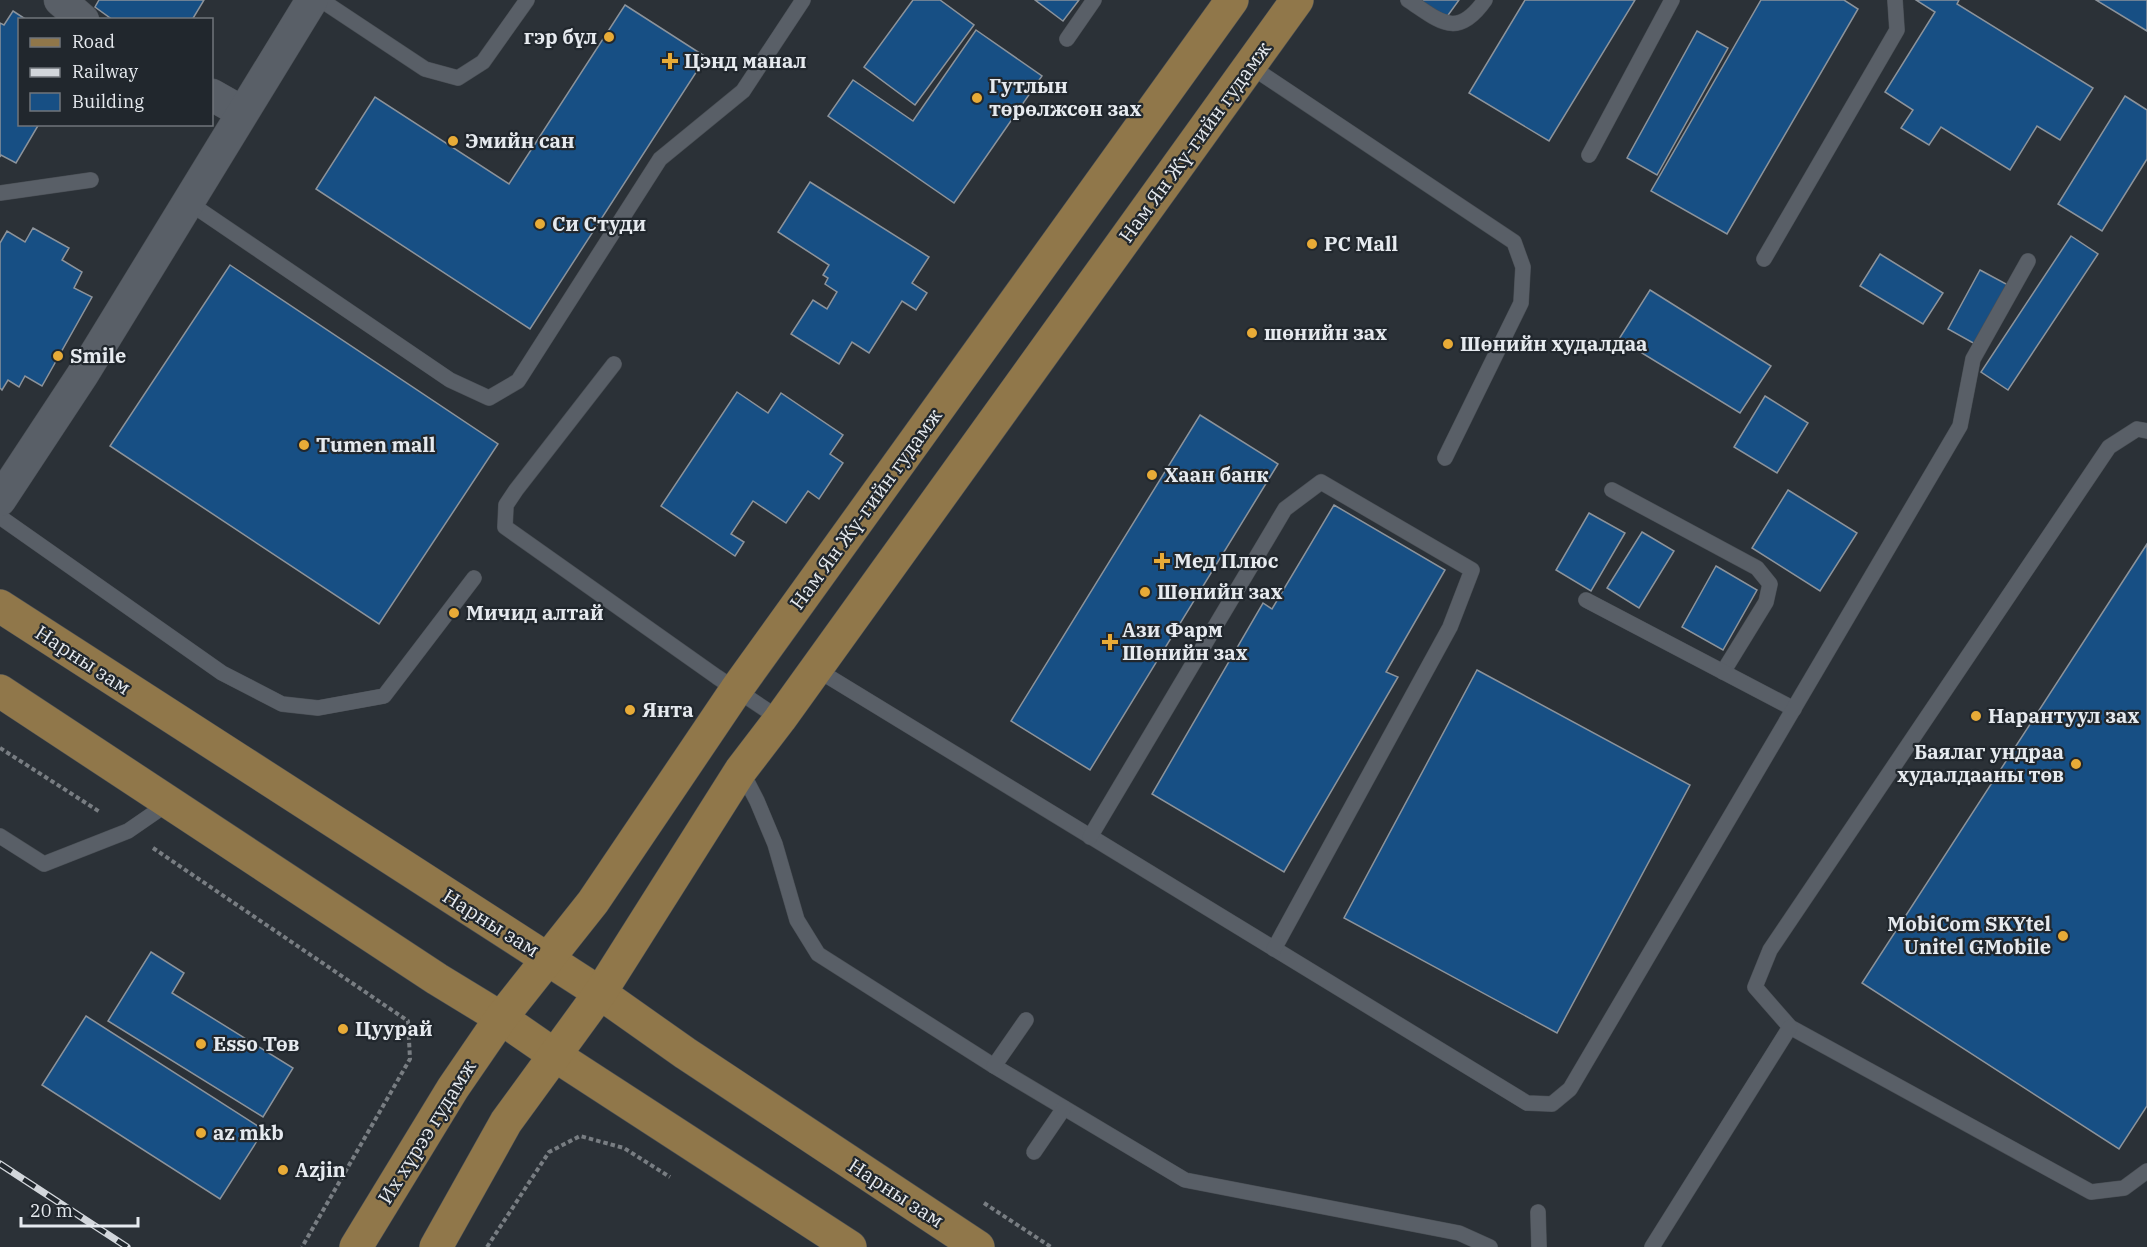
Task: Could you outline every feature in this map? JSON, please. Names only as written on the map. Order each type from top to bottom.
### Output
[{"type":"main road","name":"Нам Ян Жү-гийн гудамж","points":[[501,1018],[593,902],[736,690],[1232,0]]},
{"type":"main road","name":"Нам Ян Жү-гийн гудамж","points":[[436,1247],[506,1122],[600,993],[741,770],[1297,0]]},
{"type":"main road","name":"Нарны зам","points":[[0,606],[547,958],[685,1053],[978,1247]]},
{"type":"main road","points":[[0,691],[850,1247]]},
{"type":"main road","name":"Их хүрээ гудамж","points":[[356,1247],[453,1088],[501,1018]]},
{"type":"street","points":[[60,0],[81,18]]},
{"type":"street","points":[[0,500],[83,374],[312,0]]},
{"type":"street","points":[[213,95],[242,112]]},
{"type":"lane","points":[[321,0],[425,69],[458,78],[483,62],[527,0]]},
{"type":"lane","points":[[188,202],[450,380],[489,398],[518,381],[660,159],[743,91],[803,0]]},
{"type":"lane","points":[[1067,39],[1094,0]]},
{"type":"lane","points":[[1408,0],[1443,23],[1460,23],[1475,14],[1485,0]]},
{"type":"lane","points":[[1589,155],[1672,0]]},
{"type":"lane","points":[[1764,260],[1897,30],[1895,0]]},
{"type":"lane","points":[[1250,66],[1514,242],[1523,267],[1521,303],[1445,458]]},
{"type":"lane","points":[[0,193],[91,180]]},
{"type":"lane","points":[[816,669],[1527,1103],[1552,1104],[1570,1089],[1960,426],[1973,359],[2028,261]]},
{"type":"lane","points":[[614,363],[516,490],[506,505],[505,526],[780,719]]},
{"type":"lane","points":[[2147,431],[2137,429],[2109,447],[1770,950],[1755,987],[1790,1027],[2091,1192],[2124,1188],[2147,1171]]},
{"type":"lane","points":[[1090,837],[1285,509],[1321,482],[1472,570],[1450,627],[1275,949]]},
{"type":"lane","points":[[1612,490],[1757,568],[1770,584],[1766,602],[1723,672]]},
{"type":"lane","points":[[0,517],[222,673],[282,704],[318,708],[384,696],[474,578]]},
{"type":"lane","points":[[1586,600],[1794,709]]},
{"type":"lane","points":[[741,770],[775,844],[797,920],[818,954],[994,1066],[1185,1180],[1459,1233],[1490,1247]]},
{"type":"lane","points":[[0,836],[44,864],[128,831],[170,802]]},
{"type":"lane","points":[[994,1066],[1026,1020]]},
{"type":"lane","points":[[1652,1247],[1790,1027]]},
{"type":"lane","points":[[1034,1152],[1064,1108]]},
{"type":"lane","points":[[1538,1212],[1539,1247]]},
{"type":"path","points":[[0,748],[128,831],[408,1021],[410,1059],[302,1247]]},
{"type":"path","points":[[488,1247],[549,1152],[580,1136],[624,1148],[672,1179]]},
{"type":"building","points":[[99,0],[204,0],[193,18],[110,18],[95,7]]},
{"type":"building","points":[[913,0],[940,0],[974,25],[915,105],[864,67]]},
{"type":"building","points":[[1035,0],[1079,0],[1063,21]]},
{"type":"building","points":[[1419,0],[1459,0],[1446,18]]},
{"type":"building","points":[[1525,0],[1635,0],[1549,141],[1469,93]]},
{"type":"building","points":[[1761,0],[1844,0],[1858,9],[1727,234],[1651,191]]},
{"type":"building","points":[[1916,0],[1959,0],[1957,4],[2093,88],[2060,140],[2037,126],[2010,170],[1941,127],[1929,145],[1901,128],[1913,110],[1885,92],[1935,12]]},
{"type":"building","points":[[2096,0],[2147,0],[2147,31]]},
{"type":"building","points":[[625,5],[706,57],[530,329],[316,189],[375,97],[509,184]]},
{"type":"building","points":[[13,11],[24,18],[18,18],[18,126],[38,126],[16,163],[1,155],[0,157],[0,23],[4,25]]},
{"type":"building","name":"Гутлын төрөлжсөн зах","points":[[976,30],[1042,76],[954,203],[828,116],[853,80],[913,121]]},
{"type":"building","points":[[1697,31],[1728,48],[1657,175],[1627,158]]},
{"type":"building","points":[[2125,96],[2147,110],[2147,159],[2102,231],[2058,204]]},
{"type":"building","points":[[810,182],[929,257],[912,283],[927,293],[916,310],[902,301],[869,353],[852,342],[839,364],[791,334],[813,300],[827,309],[837,292],[825,284],[828,278],[823,275],[829,265],[778,232]]},
{"type":"building","points":[[33,228],[69,248],[62,260],[82,272],[74,288],[92,297],[42,386],[25,376],[19,387],[8,380],[2,390],[0,388],[0,243],[7,231],[25,242]]},
{"type":"building","points":[[2071,236],[2098,254],[2008,390],[1981,372]]},
{"type":"building","points":[[1880,254],[1943,293],[1923,324],[1860,286]]},
{"type":"building","name":"Tumen mall","points":[[230,265],[498,444],[379,624],[110,446]]},
{"type":"building","points":[[1980,270],[2008,285],[1975,344],[1948,329]]},
{"type":"building","points":[[1650,290],[1771,366],[1740,413],[1619,339]]},
{"type":"building","points":[[737,392],[768,413],[781,393],[843,435],[830,454],[843,463],[819,499],[808,491],[786,523],[753,501],[731,534],[744,542],[735,556],[661,506]]},
{"type":"building","points":[[1765,396],[1808,423],[1777,473],[1734,447]]},
{"type":"building","name":"Шөнийн зах","points":[[1200,415],[1278,464],[1090,770],[1011,721]]},
{"type":"building","points":[[1788,490],[1857,533],[1820,591],[1752,548]]},
{"type":"building","points":[[1334,505],[1445,570],[1386,672],[1398,677],[1284,872],[1152,794],[1263,603],[1272,609]]},
{"type":"building","points":[[1589,513],[1625,533],[1591,591],[1556,570]]},
{"type":"building","points":[[1642,532],[1674,551],[1639,608],[1607,588]]},
{"type":"building","name":"Баялаг ундраа худалдааны төв","points":[[2147,544],[2147,1106],[2119,1149],[1862,983]]},
{"type":"building","points":[[1716,566],[1757,590],[1723,650],[1682,627]]},
{"type":"building","points":[[1477,670],[1690,785],[1557,1033],[1344,918]]},
{"type":"building","name":"Esso Төв","points":[[151,952],[184,973],[172,993],[293,1068],[263,1117],[108,1021]]},
{"type":"building","points":[[86,1016],[264,1130],[220,1199],[42,1085]]},
{"type":"railway","points":[[0,1164],[127,1247]]},
{"type":"place","name":"гэр бүл","points":[[609,37]]},
{"type":"place","name":"Цэнд манал","points":[[670,61]]},
{"type":"place","name":"Гутлын төрөлжсөн зах","points":[[977,98]]},
{"type":"place","name":"Эмийн сан","points":[[453,141]]},
{"type":"place","name":"Си Студи","points":[[540,224]]},
{"type":"place","name":"PC Mall","points":[[1312,244]]},
{"type":"place","name":"шөнийн зах","points":[[1252,333]]},
{"type":"place","name":"Шөнийн худалдаа","points":[[1448,344]]},
{"type":"place","name":"Smile","points":[[58,356]]},
{"type":"place","name":"Tumen mall","points":[[304,445]]},
{"type":"place","name":"Хаан банк","points":[[1152,475]]},
{"type":"place","name":"Мед Плюс","points":[[1162,561]]},
{"type":"place","name":"Шөнийн зах","points":[[1145,592]]},
{"type":"place","name":"Мичид алтай","points":[[454,613]]},
{"type":"place","name":"Ази Фарм Шөнийн зах","points":[[1110,642]]},
{"type":"place","name":"Янта","points":[[630,710]]},
{"type":"place","name":"Нарантуул зах","points":[[1976,716]]},
{"type":"place","name":"Баялаг ундраа худалдааны төв","points":[[2076,764]]},
{"type":"place","name":"MobiCom SKYtel Unitel GMobile","points":[[2063,936]]},
{"type":"place","name":"Цуурай","points":[[343,1029]]},
{"type":"place","name":"Esso Төв","points":[[201,1044]]},
{"type":"place","name":"az mkb","points":[[201,1133]]},
{"type":"place","name":"Azjin","points":[[283,1170]]}]
